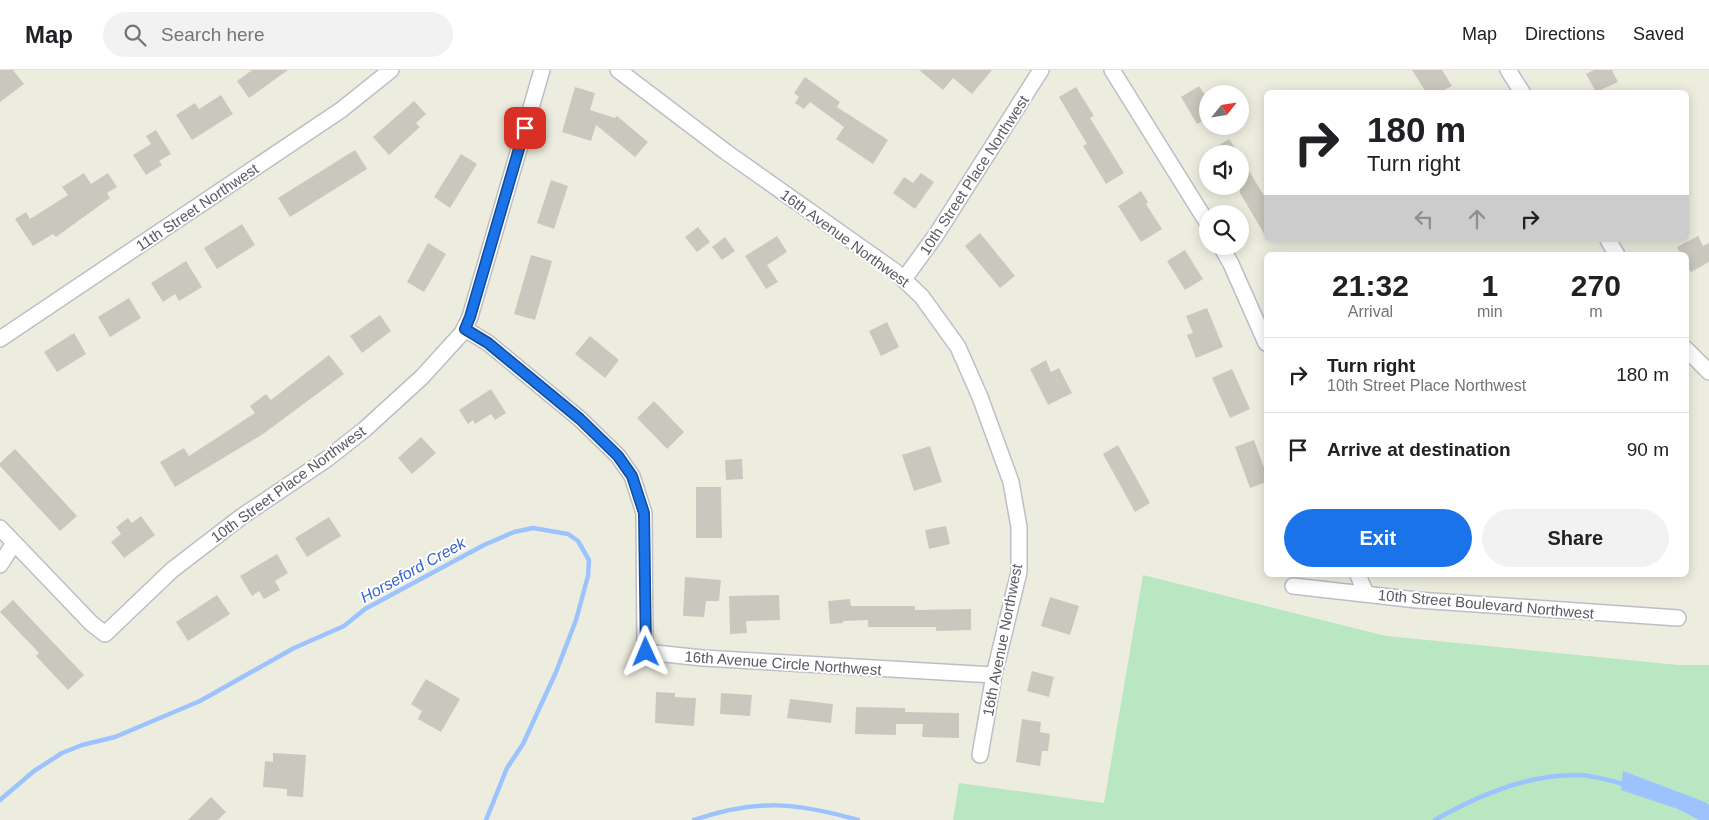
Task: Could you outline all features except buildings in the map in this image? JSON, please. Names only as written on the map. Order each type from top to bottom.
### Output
[{"type":"street","name":"11th Street Northwest","points":[[0,339],[341,110],[391,70]]},
{"type":"street","name":"10th Street Place Northwest","points":[[14,543],[91,623],[105,634],[172,570],[241,517],[327,459],[364,429],[422,377],[465,329],[542,70]]},
{"type":"street","name":"16th Avenue Northwest","points":[[618,70],[726,152],[904,279],[922,297],[958,347],[980,397],[1011,482],[1019,527],[1019,572],[994,675],[980,755]]},
{"type":"street","name":"10th Street Place Northwest","points":[[904,279],[936,235],[1041,70]]},
{"type":"street","points":[[1112,70],[1199,210]]},
{"type":"street","points":[[1508,70],[1521,90]]},
{"type":"street","points":[[1226,255],[1264,338]]},
{"type":"street","name":"16th Avenue Circle Northwest","points":[[465,329],[488,343],[580,419],[618,456],[632,476],[644,513],[646,652],[702,658],[994,675]]},
{"type":"street","points":[[1689,352],[1709,372]]},
{"type":"street","points":[[0,528],[14,543],[0,565]]},
{"type":"street","points":[[1359,577],[1366,594]]},
{"type":"street","name":"10th Street Boulevard Northwest","points":[[1293,586],[1587,614],[1678,618]]},
{"type":"green space","points":[[1143,575],[1386,636],[1679,665],[1709,665],[1709,820],[953,820],[959,783],[1104,803]]},
{"type":"water","points":[[1623,771],[1705,802],[1709,805],[1709,820],[1699,820],[1678,809],[1621,790]]},
{"type":"waterway","name":"Horseford Creek","points":[[0,800],[34,771],[62,753],[82,745],[115,737],[200,701],[294,648],[344,626],[365,609],[484,545],[514,532],[533,528],[568,534],[578,541],[589,560],[588,576],[576,620],[556,672],[523,744],[507,768],[486,820]]},
{"type":"waterway","name":"Horseford Creek","points":[[1435,820],[1486,795],[1541,778],[1583,775],[1626,786]]},
{"type":"waterway","name":"Horseford Creek","points":[[694,820],[737,809],[776,805],[815,809],[858,820]]},
{"type":"route","points":[[525,128],[465,329],[488,343],[580,419],[618,456],[632,476],[644,513],[646,652]]}]
